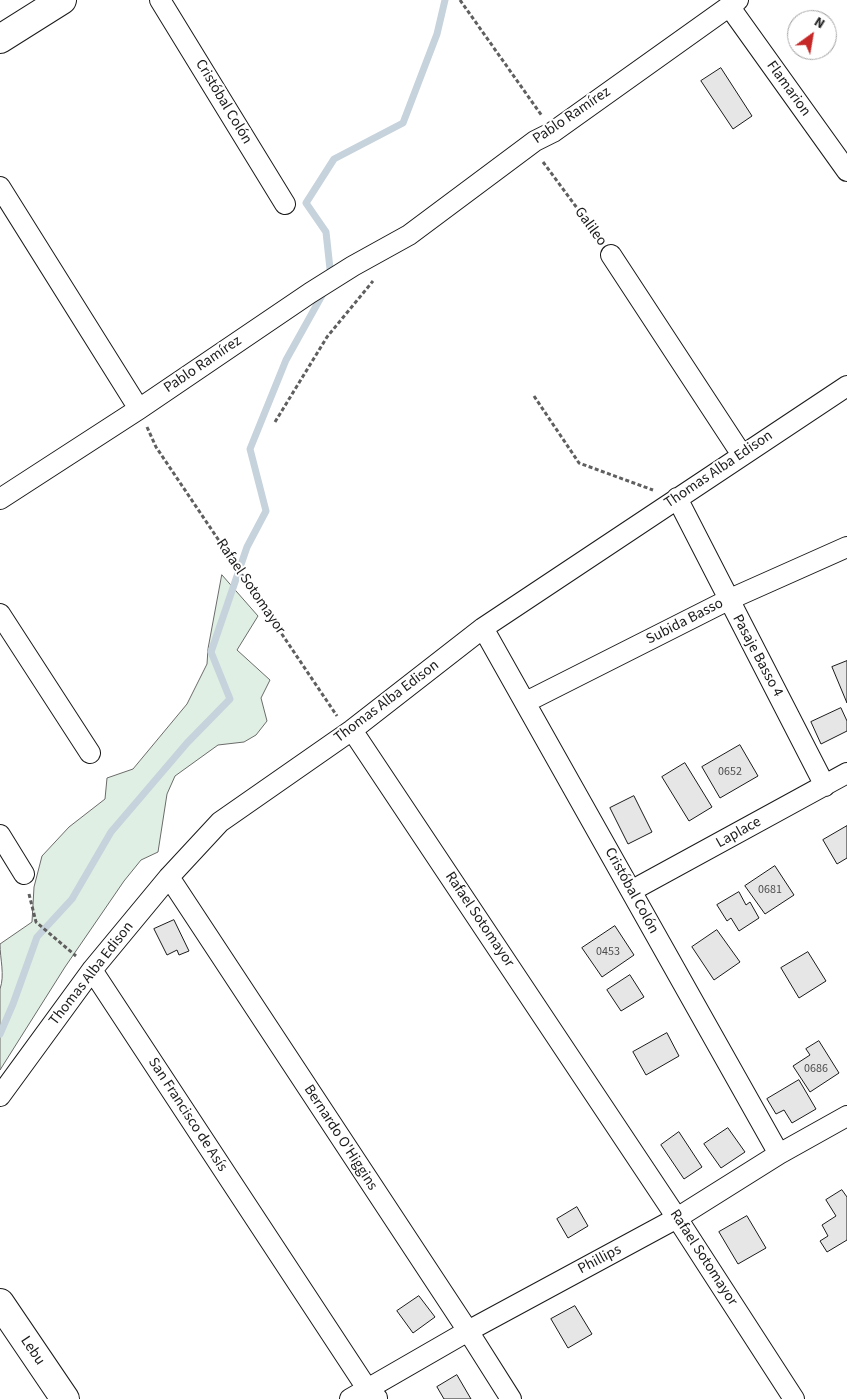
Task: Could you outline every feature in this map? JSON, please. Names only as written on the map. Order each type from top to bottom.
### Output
[{"type":"main road","points":[[0,39],[62,0]]},
{"type":"main road","name":"Lebu","points":[[0,1303],[65,1399]]},
{"type":"street","name":"Cristóbal Colón","points":[[160,0],[285,204]]},
{"type":"street","name":"Pablo Ramírez","points":[[0,499],[310,293],[353,266],[409,235],[535,141],[553,132],[733,3]]},
{"type":"street","name":"Flamarion","points":[[733,3],[847,171]]},
{"type":"street","points":[[0,187],[138,409]]},
{"type":"street","name":"Galileo","points":[[611,255],[742,454]]},
{"type":"street","name":"Thomas Alba Edison","points":[[0,1096],[92,970],[168,877],[220,822],[352,730],[483,628],[742,454],[846,388]]},
{"type":"street","name":"Pasaje Basso 4","points":[[677,498],[825,786]]},
{"type":"street","name":"Subida Basso","points":[[526,702],[728,600],[847,547]]},
{"type":"street","points":[[0,614],[90,753]]},
{"type":"street","name":"Cristóbal Colón","points":[[483,628],[779,1154]]},
{"type":"street","name":"Rafael Sotomayor","points":[[352,730],[677,1218],[794,1399]]},
{"type":"street","name":"Laplace","points":[[631,892],[847,773]]},
{"type":"street","points":[[0,835],[24,874]]},
{"type":"street","name":"Bernardo O'Higgins","points":[[168,877],[511,1399]]},
{"type":"street","name":"San Francisco de Asís","points":[[92,970],[373,1396]]},
{"type":"street","name":"Phillips","points":[[350,1399],[373,1396],[468,1331],[677,1218],[779,1154],[847,1116]]},
{"type":"path","points":[[460,0],[553,132]]},
{"type":"path","name":"Galileo","points":[[553,132],[543,162],[611,255]]},
{"type":"path","points":[[275,422],[327,338],[374,279]]},
{"type":"path","points":[[534,396],[579,463],[677,498]]},
{"type":"path","name":"Rafael Sotomayor","points":[[156,447],[334,714],[352,730]]},
{"type":"path","points":[[24,874],[36,922],[92,970]]},
{"type":"green space","points":[[222,575],[258,616],[237,650],[270,680],[261,698],[267,721],[256,735],[244,742],[218,745],[175,776],[167,794],[158,852],[141,860],[124,881],[65,967],[0,1070],[0,989],[2,973],[0,944],[32,922],[34,887],[42,856],[69,827],[105,799],[107,778],[133,769],[187,704],[207,664],[208,649]]},
{"type":"building","points":[[721,68],[752,116],[733,129],[701,81]]},
{"type":"building","points":[[847,661],[847,703],[832,667]]},
{"type":"building","points":[[841,708],[847,721],[847,731],[821,744],[811,722]]},
{"type":"building","points":[[740,745],[758,776],[720,798],[702,767]]},
{"type":"building","points":[[685,763],[712,807],[689,821],[662,777]]},
{"type":"building","points":[[634,796],[652,832],[628,844],[610,808]]},
{"type":"building","points":[[847,826],[847,858],[837,864],[823,840]]},
{"type":"building","points":[[775,866],[794,895],[765,914],[745,886]]},
{"type":"building","points":[[739,892],[746,905],[750,902],[759,918],[739,931],[731,918],[727,921],[717,905]]},
{"type":"building","points":[[174,920],[189,951],[179,955],[177,950],[167,955],[154,929]]},
{"type":"building","points":[[615,926],[634,955],[602,977],[582,948]]},
{"type":"building","points":[[717,930],[740,962],[714,980],[692,947]]},
{"type":"building","points":[[808,952],[826,981],[799,998],[781,968]]},
{"type":"building","points":[[630,975],[644,997],[621,1011],[607,990]]},
{"type":"building","points":[[667,1033],[679,1056],[646,1075],[633,1052]]},
{"type":"building","points":[[819,1041],[839,1073],[810,1092],[793,1066],[810,1055],[806,1049]]},
{"type":"building","points":[[799,1080],[816,1109],[792,1123],[784,1110],[776,1114],[767,1099]]},
{"type":"building","points":[[728,1128],[745,1152],[721,1168],[704,1144]]},
{"type":"building","points":[[679,1132],[702,1167],[684,1179],[661,1145]]},
{"type":"building","points":[[842,1190],[847,1197],[847,1240],[827,1252],[820,1241],[828,1236],[822,1225],[836,1216],[826,1200]]},
{"type":"building","points":[[577,1207],[588,1226],[568,1238],[557,1219]]},
{"type":"building","points":[[747,1216],[766,1248],[738,1264],[719,1232]]},
{"type":"building","points":[[419,1296],[435,1317],[413,1333],[397,1311]]},
{"type":"building","points":[[575,1306],[592,1334],[568,1348],[551,1319]]},
{"type":"building","points":[[457,1375],[471,1399],[444,1399],[437,1387]]},
{"type":"waterway","points":[[331,278],[326,232],[306,203],[334,159],[403,123],[437,34],[445,0]]},
{"type":"waterway","points":[[0,1034],[37,937],[72,899],[111,832],[187,743],[230,699],[211,652],[247,547],[266,511],[250,449],[286,360],[325,290]]}]
